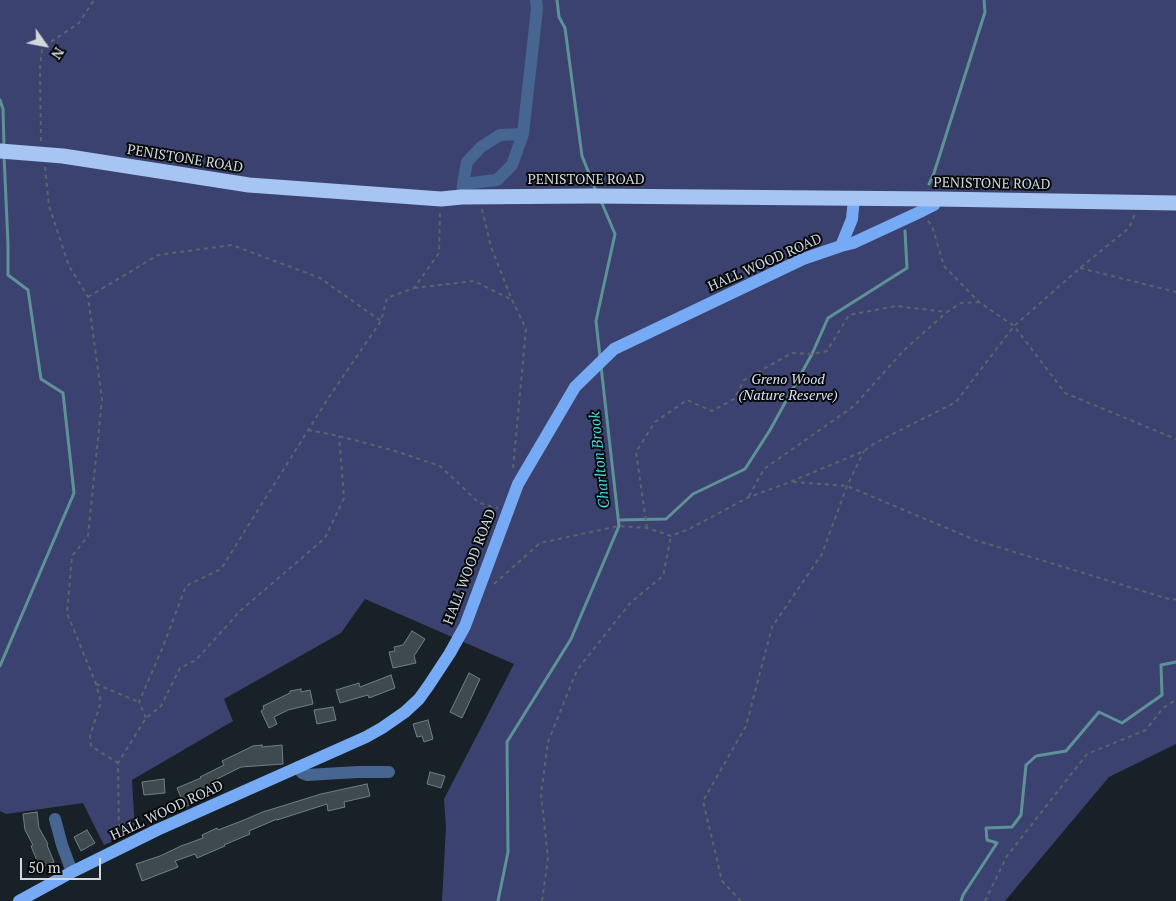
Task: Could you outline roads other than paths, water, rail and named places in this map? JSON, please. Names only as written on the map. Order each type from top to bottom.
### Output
[{"type":"highway","name":"PENISTONE ROAD","points":[[0,151],[63,156],[249,185],[441,199],[462,191],[480,197],[854,198],[1176,203]]},
{"type":"main road","name":"HALL WOOD ROAD","points":[[20,901],[124,846],[366,737],[405,712],[419,699],[450,653],[465,626],[518,484],[575,387],[614,350],[803,259],[841,246],[852,219],[854,198]]},
{"type":"main road","points":[[841,246],[852,243],[922,211],[934,204],[937,199]]},
{"type":"street","points":[[523,134],[500,135],[481,147],[468,162],[462,191],[497,180],[512,165],[523,134],[537,9],[536,0]]},
{"type":"street","points":[[298,767],[307,774],[389,772]]},
{"type":"street","points":[[55,819],[72,872]]},
{"type":"waterway","name":"Charlton Brook","points":[[557,0],[559,17],[565,28],[582,156],[596,191]]},
{"type":"waterway","points":[[929,184],[985,12],[984,0]]},
{"type":"waterway","points":[[0,100],[3,109],[4,146]]},
{"type":"waterway","points":[[0,666],[74,493],[63,393],[41,379],[28,290],[8,275],[4,155]]},
{"type":"waterway","name":"Charlton Brook","points":[[600,357],[596,321],[615,234],[601,201]]},
{"type":"waterway","points":[[619,520],[666,519],[693,494],[745,469],[770,430],[812,354],[828,318],[907,268],[905,231]]},
{"type":"waterway","name":"Charlton Brook","points":[[498,901],[508,852],[507,742],[571,639],[619,526],[601,366]]},
{"type":"waterway","points":[[961,901],[997,843],[987,840],[986,828],[1012,827],[1021,815],[1026,765],[1036,756],[1066,751],[1099,712],[1122,723],[1162,695],[1161,665],[1176,662]]},
{"type":"park label","name":"Greno Wood (Nature Reserve)","points":[[788,388]]}]
